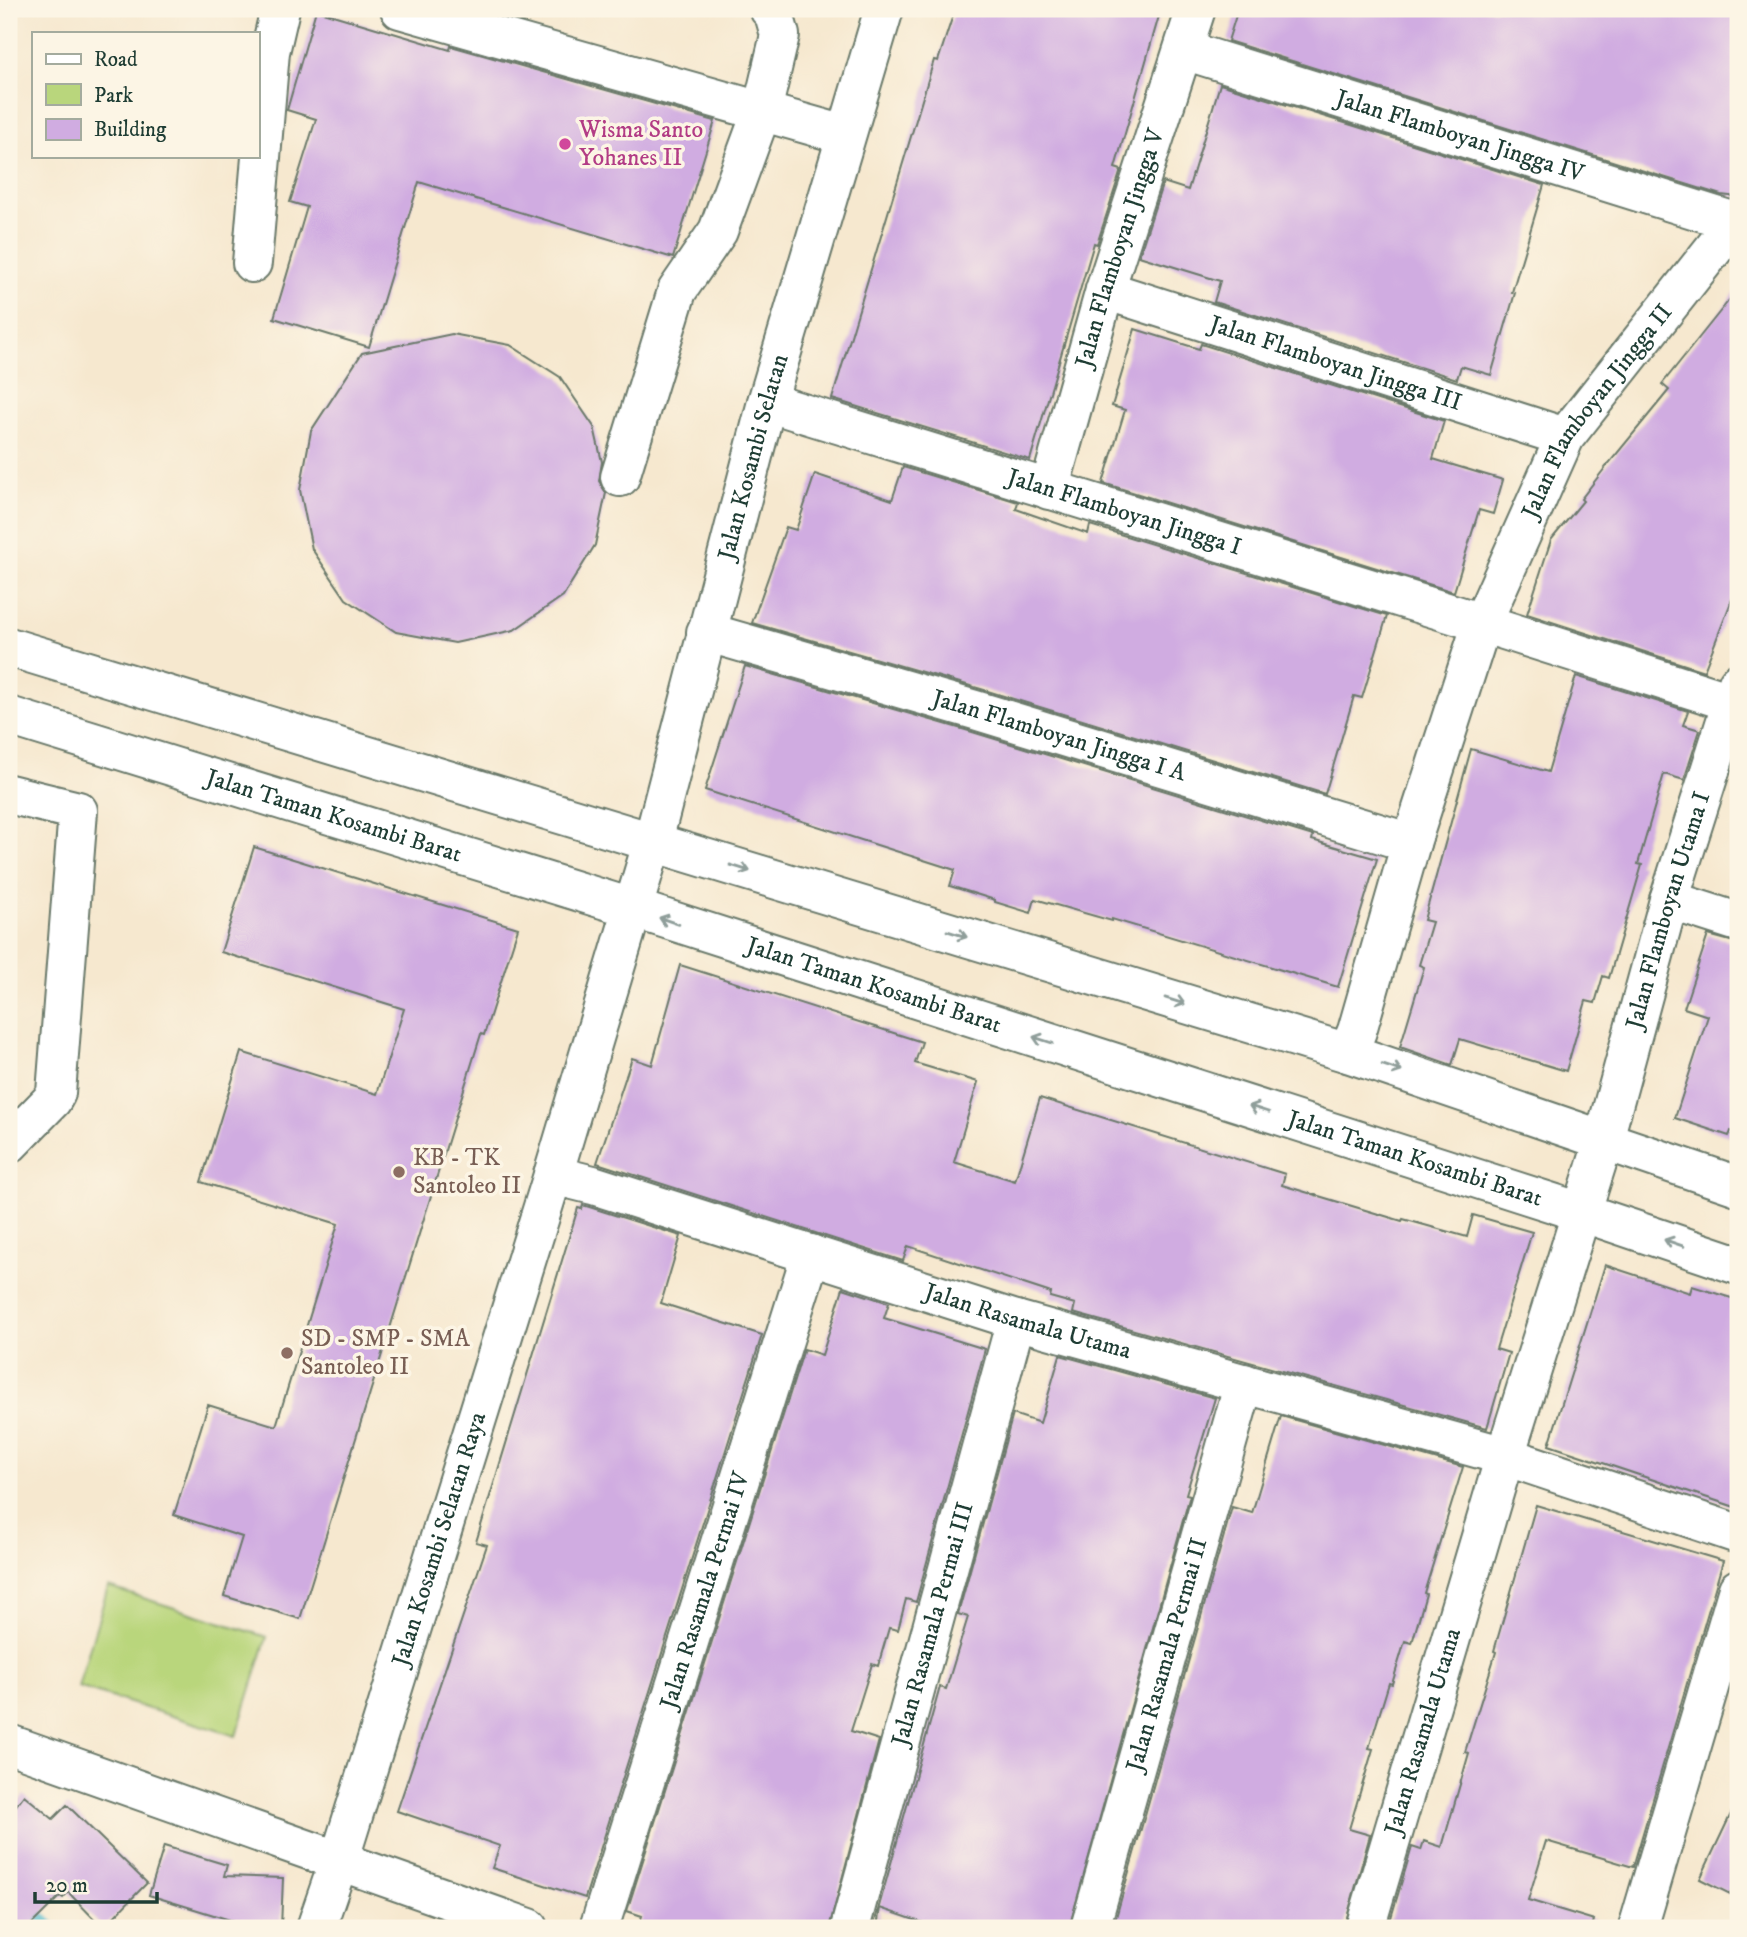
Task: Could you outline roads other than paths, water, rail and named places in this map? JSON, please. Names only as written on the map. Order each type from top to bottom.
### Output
[{"type":"street","points":[[252,263],[271,52],[280,9]]},
{"type":"street","points":[[400,9],[845,135]]},
{"type":"street","points":[[620,477],[677,291],[718,231],[762,111],[780,36],[774,14],[769,9]]},
{"type":"street","name":"Jalan Kosambi Selatan","points":[[633,904],[659,846],[706,632],[768,402],[884,9]]},
{"type":"street","name":"Jalan Flamboyan Jingga V","points":[[1049,490],[1105,290],[1196,9]]},
{"type":"street","name":"Jalan Flamboyan Jingga IV","points":[[1184,50],[1736,220]]},
{"type":"street","name":"Jalan Flamboyan Jingga II","points":[[1482,622],[1565,437],[1736,220]]},
{"type":"street","name":"Jalan Flamboyan Jingga III","points":[[1105,290],[1565,437]]},
{"type":"street","name":"Jalan Flamboyan Jingga I","points":[[768,402],[1482,622],[1735,692]]},
{"type":"street","points":[[1348,1054],[1482,622]]},
{"type":"street","name":"Jalan Flamboyan Jingga I A","points":[[706,632],[975,710],[1411,844]]},
{"type":"street","points":[[9,647],[1348,1054],[1602,1145],[1738,1186]]},
{"type":"street","name":"Jalan Flamboyan Utama I","points":[[1602,1145],[1669,900],[1735,692]]},
{"type":"street","name":"Jalan Taman Kosambi Barat","points":[[9,716],[633,904],[1583,1206],[1738,1265]]},
{"type":"street","points":[[9,794],[78,811],[55,1093],[52,1100],[9,1144]]},
{"type":"street","points":[[1669,900],[1738,922]]},
{"type":"street","name":"Jalan Kosambi Selatan Raya","points":[[316,1928],[553,1175],[633,904]]},
{"type":"street","name":"Jalan Rasamala Utama","points":[[1365,1928],[1505,1456],[1602,1145]]},
{"type":"street","name":"Jalan Rasamala Utama","points":[[553,1175],[593,1185],[1016,1320],[1505,1456]]},
{"type":"street","name":"Jalan Rasamala Permai IV","points":[[599,1928],[811,1254]]},
{"type":"street","name":"Jalan Rasamala Permai III","points":[[850,1928],[1016,1320]]},
{"type":"street","name":"Jalan Rasamala Permai II","points":[[1090,1928],[1244,1383]]},
{"type":"street","points":[[1505,1456],[1738,1534]]},
{"type":"street","points":[[1638,1928],[1738,1589]]},
{"type":"street","points":[[9,1744],[339,1861],[484,1921],[529,1928]]},
{"type":"waterway","points":[[30,1904],[53,1928]]},
{"type":"place","name":"Wisma Santo Yohanes II","points":[[565,144]]},
{"type":"place","name":"KB - TK Santoleo II","points":[[399,1172]]},
{"type":"place","name":"SD - SMP - SMA Santoleo II","points":[[287,1353]]}]
